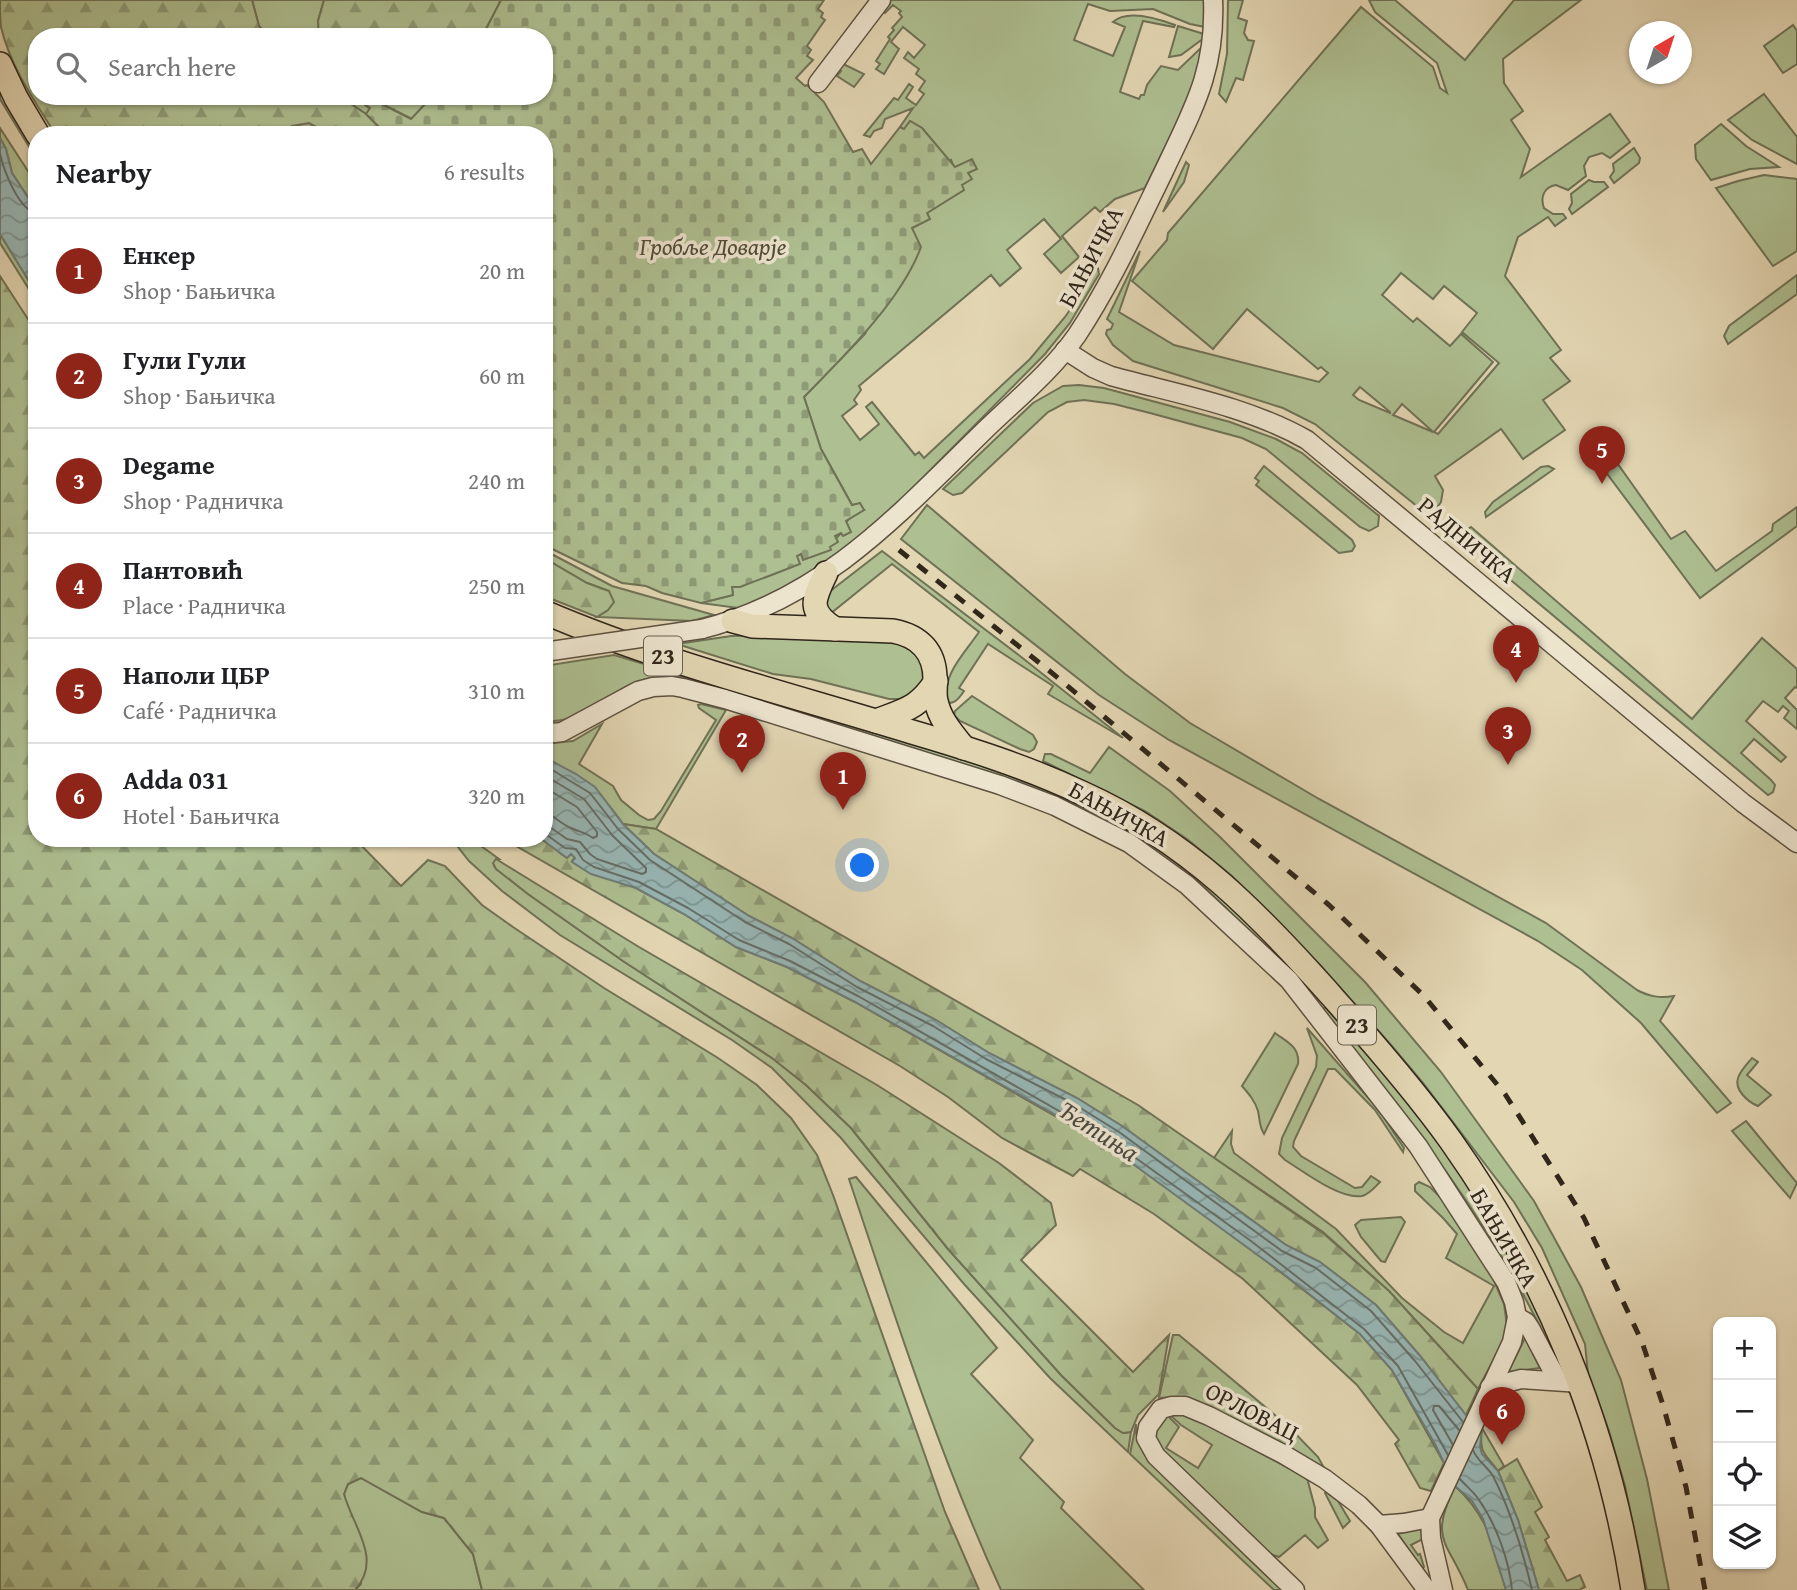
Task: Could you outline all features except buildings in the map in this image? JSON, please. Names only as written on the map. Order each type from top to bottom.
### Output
[{"type":"main road","points":[[0,64],[33,126]]},
{"type":"main road","points":[[826,573],[815,594],[816,611],[820,619],[835,629]]},
{"type":"main road","name":"23","points":[[553,616],[588,631],[695,667],[964,748],[1052,779],[1142,823],[1200,863],[1284,943],[1404,1081],[1473,1173],[1528,1267],[1554,1320],[1569,1382],[1608,1470],[1625,1537],[1633,1590]]},
{"type":"main road","points":[[733,621],[757,627],[893,631],[914,638],[930,653],[936,681],[934,698],[946,726],[964,748]]},
{"type":"main road","points":[[876,721],[915,706],[925,698],[936,681]]},
{"type":"street","points":[[818,83],[881,0]]},
{"type":"street","name":"БАЊИЧКА","points":[[553,651],[702,629],[733,621],[787,598],[852,555],[887,526],[1065,349],[1101,296],[1198,98],[1212,49],[1213,0]]},
{"type":"street","name":"РАДНИЧКА","points":[[1065,349],[1093,368],[1111,376],[1254,415],[1307,440],[1732,794],[1797,843]]},
{"type":"street","name":"БАЊИЧКА","points":[[553,733],[568,730],[638,691],[653,687],[683,688],[1000,785],[1055,806],[1129,843],[1187,885],[1298,991],[1429,1161],[1497,1265],[1511,1293],[1517,1317],[1512,1342],[1433,1510]]},
{"type":"street","name":"БАЊИЧКА","points":[[1517,1317],[1526,1322],[1569,1382]]},
{"type":"street","points":[[1490,1387],[1521,1379],[1569,1382]]},
{"type":"street","name":"ОРЛОВАЦ","points":[[1295,1590],[1156,1456],[1146,1438],[1148,1427],[1161,1409],[1185,1406],[1271,1448],[1325,1479],[1380,1525],[1427,1590]]},
{"type":"street","points":[[1380,1525],[1404,1523],[1433,1510],[1431,1538],[1443,1590]]},
{"type":"green space","points":[[0,0],[252,0],[261,28],[28,28],[28,90],[10,56],[1,27]]},
{"type":"green space","points":[[252,0],[324,0],[318,28],[259,26]]},
{"type":"green space","points":[[324,0],[501,0],[487,28],[318,28]]},
{"type":"green space","name":"Гробље Доварје","points":[[501,0],[824,0],[818,9],[825,20],[807,46],[811,50],[807,56],[813,60],[796,78],[824,102],[853,152],[862,149],[871,164],[900,127],[904,129],[910,121],[922,128],[955,167],[972,159],[977,169],[968,173],[972,179],[962,185],[964,190],[927,213],[930,219],[912,228],[921,247],[912,267],[886,307],[804,397],[821,449],[852,505],[860,503],[864,510],[846,521],[851,532],[835,536],[838,542],[830,547],[831,550],[803,560],[801,554],[797,556],[800,564],[740,587],[732,587],[733,595],[701,603],[646,586],[622,583],[553,549],[553,126],[378,126],[366,114],[370,108],[366,105],[384,105],[411,119],[424,105],[553,105],[553,28],[487,28]]},
{"type":"green space","points":[[886,0],[1205,0],[1205,27],[1153,9],[1110,11],[1088,4],[1074,40],[1113,56],[1125,27],[1113,22],[1119,18],[1143,16],[1175,25],[1174,27],[1143,21],[1120,92],[1139,99],[1161,66],[1178,70],[1204,45],[1190,96],[1145,188],[1115,199],[1100,212],[1095,207],[1062,236],[1079,257],[1061,273],[1044,254],[1061,239],[1044,219],[1007,250],[1021,268],[1000,286],[991,275],[859,386],[861,390],[854,400],[857,404],[842,416],[860,440],[879,424],[866,407],[872,402],[915,455],[919,452],[924,458],[1030,359],[1087,285],[1080,277],[1091,266],[1098,268],[1099,274],[1070,323],[1045,354],[882,519],[846,549],[757,603],[738,608],[701,603],[733,595],[732,587],[799,564],[796,556],[816,555],[838,537],[849,519],[864,510],[852,505],[821,449],[804,397],[865,334],[912,228],[929,219],[927,213],[963,190],[951,160],[949,161],[922,128],[910,121],[904,130],[900,127],[913,108],[885,119],[882,128],[874,131],[870,137],[864,135],[894,98],[898,100],[909,84],[913,87],[906,98],[916,105],[924,94],[919,90],[925,81],[916,74],[919,69],[904,58],[908,52],[914,58],[925,45],[903,27],[891,42],[899,49],[884,74],[876,69],[880,64],[876,61],[890,39],[888,37],[894,30],[892,28],[902,17],[899,13],[901,11],[893,5],[885,13],[879,9]]},
{"type":"green space","points":[[1228,0],[1243,0],[1238,18],[1247,21],[1244,33],[1248,40],[1254,41],[1243,80],[1236,78],[1226,102],[1219,94],[1227,54]]},
{"type":"green space","points":[[1369,0],[1395,0],[1465,60],[1514,0],[1581,0],[1503,59],[1504,83],[1523,111],[1511,120],[1530,149],[1521,177],[1610,114],[1630,142],[1610,158],[1602,153],[1589,157],[1584,166],[1586,176],[1568,190],[1556,185],[1546,190],[1543,196],[1544,208],[1553,214],[1563,214],[1566,218],[1555,226],[1548,217],[1518,237],[1505,276],[1561,350],[1550,358],[1570,381],[1543,400],[1565,430],[1523,459],[1501,429],[1435,476],[1443,490],[1441,502],[1435,510],[1423,511],[1315,424],[1283,408],[1133,361],[1113,345],[1106,334],[1113,324],[1107,319],[1140,251],[1119,312],[1174,345],[1319,382],[1328,373],[1321,367],[1318,369],[1247,309],[1213,349],[1132,281],[1167,240],[1168,233],[1361,7],[1433,67],[1440,88],[1447,93],[1437,63],[1375,12]],"holes":[[[1401,273],[1433,299],[1444,286],[1477,313],[1462,332],[1499,363],[1438,434],[1434,432],[1493,362],[1461,334],[1450,346],[1417,318],[1413,322],[1382,295]],[[1360,387],[1390,413],[1359,400],[1353,395]],[[1402,404],[1433,432],[1393,415]]]},
{"type":"green space","points":[[1793,25],[1797,31],[1797,64],[1783,73],[1764,46]]},
{"type":"green space","points":[[1178,26],[1204,34],[1204,38],[1181,55],[1169,57]]},
{"type":"green space","points":[[839,62],[864,74],[854,87],[837,76],[841,71]]},
{"type":"green space","points":[[0,90],[28,138],[28,145],[0,99]]},
{"type":"green space","points":[[1764,94],[1797,137],[1797,164],[1752,140],[1728,120]]},
{"type":"green space","points":[[38,105],[352,105],[378,126],[314,126],[309,123],[292,126],[50,126]]},
{"type":"green space","points":[[352,105],[365,105],[370,109],[366,114]]},
{"type":"green space","points":[[384,105],[424,105],[412,119]]},
{"type":"green space","points":[[309,123],[314,126],[292,126]]},
{"type":"green space","points":[[1721,124],[1746,146],[1779,167],[1750,169],[1711,180],[1696,159],[1695,145]]},
{"type":"green space","points":[[0,128],[28,171],[28,197],[12,173],[6,149],[0,138]]},
{"type":"green space","points":[[1634,148],[1640,158],[1639,163],[1614,183],[1610,177],[1614,171],[1613,164]]},
{"type":"green space","points":[[1186,162],[1189,165],[1184,182],[1163,212]]},
{"type":"green space","points":[[1764,175],[1797,179],[1797,251],[1773,266],[1716,188]]},
{"type":"green space","points":[[1589,180],[1604,182],[1608,187],[1572,214],[1569,209],[1572,203],[1571,194]]},
{"type":"green space","points":[[0,234],[28,279],[28,288],[0,243]]},
{"type":"green space","points":[[1797,275],[1797,294],[1728,344],[1724,336],[1729,326]]},
{"type":"green space","points":[[0,276],[28,319],[28,847],[363,847],[401,886],[428,860],[445,866],[482,905],[513,927],[757,1085],[791,1118],[817,1155],[945,1512],[979,1590],[482,1590],[473,1554],[444,1518],[422,1512],[361,1478],[348,1484],[344,1494],[366,1555],[363,1578],[355,1590],[0,1590]]},
{"type":"green space","points":[[1063,386],[1104,388],[1230,422],[1276,439],[1302,453],[1379,516],[1378,526],[1369,531],[1360,527],[1266,449],[1242,438],[1114,404],[1084,400],[1067,402],[1048,412],[962,493],[953,495],[943,489],[1033,403]]},
{"type":"green space","points":[[1603,443],[1671,539],[1685,531],[1716,571],[1772,531],[1773,524],[1797,507],[1797,526],[1700,598],[1590,451]]},
{"type":"green space","points":[[1264,466],[1352,540],[1355,546],[1352,551],[1339,553],[1256,485],[1259,481],[1255,478]]},
{"type":"green space","points":[[1541,467],[1554,469],[1486,517],[1485,512],[1493,502]]},
{"type":"green space","points":[[927,505],[1125,674],[1190,723],[1319,799],[1546,923],[1637,990],[1655,996],[1674,996],[1660,1021],[1731,1103],[1717,1113],[1641,1023],[1582,970],[1538,941],[1169,740],[1099,695],[901,539]]},
{"type":"green space","points":[[1471,527],[1692,719],[1762,638],[1797,669],[1797,688],[1785,698],[1797,710],[1797,729],[1784,718],[1789,711],[1783,706],[1778,712],[1763,701],[1746,721],[1786,757],[1781,762],[1754,739],[1741,753],[1771,780],[1775,785],[1773,792],[1768,795],[1458,536]]},
{"type":"green space","points":[[882,551],[1123,738],[1048,694],[1053,686],[988,644],[959,688],[964,691],[955,701],[948,703],[946,693],[951,674],[979,632],[892,564],[830,614],[820,599]]},
{"type":"green space","points":[[553,555],[612,586],[714,615],[692,621],[597,617],[608,610],[609,591],[587,583],[553,563]]},
{"type":"green space","points":[[553,563],[587,583],[609,591],[614,602],[597,617],[553,600]]},
{"type":"green space","points":[[770,635],[899,642],[921,657],[926,679],[906,699],[889,699],[811,679],[773,674],[677,644],[731,636]]},
{"type":"green space","points":[[614,655],[966,760],[1023,780],[1078,803],[1156,846],[1217,892],[1271,947],[1267,949],[1216,898],[1161,852],[1101,817],[1038,790],[677,676],[639,681],[579,714],[553,721],[553,665]]},
{"type":"green space","points":[[972,696],[1033,735],[1037,742],[1034,749],[1029,752],[1020,749],[960,721],[954,715],[955,711]]},
{"type":"green space","points":[[698,705],[726,710],[656,829],[623,824],[589,785],[553,762],[553,743],[573,741],[602,724],[579,764],[613,786],[621,800],[639,815],[648,820],[654,819],[716,720]]},
{"type":"green space","points":[[1109,747],[1170,791],[1220,837],[1365,982],[1441,1072],[1534,1201],[1581,1287],[1621,1380],[1647,1479],[1669,1590],[1647,1590],[1625,1486],[1588,1374],[1585,1344],[1542,1248],[1514,1202],[1391,1045],[1321,966],[1232,876],[1187,839],[1145,811],[1043,761],[1045,754],[1051,754],[1090,773]]},
{"type":"green space","points":[[623,824],[656,829],[1138,1105],[1324,1234],[1389,1291],[1478,1389],[1466,1416],[1421,1357],[1376,1305],[1320,1262],[1286,1245],[1122,1126],[1077,1098],[989,1053],[936,1020],[860,981],[792,938],[749,916],[654,854]]},
{"type":"green space","points":[[458,847],[482,847],[499,859],[496,859],[494,866],[528,894],[623,961],[772,1058],[805,1084],[851,1128],[948,1249],[1061,1375],[1115,1428],[1123,1433],[1131,1432],[1128,1452],[1050,1378],[964,1284],[841,1138],[772,1068],[732,1040],[560,935],[502,891],[469,861]]},
{"type":"green space","points":[[518,847],[552,847],[567,858],[570,854],[575,857],[572,861],[636,888],[736,947],[787,967],[855,1002],[1111,1148],[1247,1246],[1360,1334],[1392,1370],[1444,1463],[1431,1491],[1420,1488],[1395,1444],[1399,1440],[1357,1385],[1243,1279],[1154,1214],[1080,1169],[1073,1176],[1002,1138],[948,1097],[900,1066]]},
{"type":"green space","points":[[496,859],[639,947],[877,1085],[999,1163],[1051,1203],[1056,1225],[1021,1260],[1133,1372],[1169,1335],[1159,1394],[1138,1415],[1131,1432],[1123,1433],[1115,1428],[1061,1375],[948,1249],[851,1128],[806,1085],[772,1058],[623,961],[528,894],[496,869],[493,863]]},
{"type":"green space","points":[[1325,1007],[1408,1103],[1460,1174],[1513,1263],[1558,1358],[1553,1354],[1505,1262],[1477,1218],[1418,1133],[1322,1010]]},
{"type":"green space","points":[[1307,1028],[1379,1110],[1404,1148],[1403,1152],[1375,1110],[1335,1069],[1328,1069],[1293,1147],[1301,1156],[1355,1188],[1362,1187],[1371,1176],[1380,1182],[1365,1195],[1343,1194],[1311,1177],[1279,1154],[1282,1138],[1316,1067],[1317,1056]]},
{"type":"green space","points":[[1275,1033],[1295,1049],[1298,1064],[1264,1134],[1255,1104],[1242,1086]]},
{"type":"green space","points":[[1752,1058],[1758,1062],[1747,1075],[1771,1095],[1758,1106],[1743,1095],[1737,1082],[1740,1073]]},
{"type":"green space","points":[[1746,1121],[1797,1183],[1790,1198],[1732,1131]]},
{"type":"green space","points":[[1232,1131],[1231,1144],[1234,1153],[1336,1229],[1402,1298],[1444,1332],[1463,1343],[1494,1286],[1446,1258],[1457,1234],[1415,1191],[1415,1185],[1419,1182],[1430,1187],[1443,1200],[1492,1276],[1504,1304],[1507,1325],[1504,1340],[1478,1389],[1389,1291],[1323,1232],[1214,1158]]},
{"type":"green space","points":[[856,1177],[997,1348],[971,1374],[1033,1440],[1020,1458],[1064,1502],[1061,1508],[1144,1590],[1001,1590],[958,1489],[919,1386],[849,1179]]},
{"type":"green space","points":[[1401,1217],[1405,1222],[1385,1262],[1381,1261],[1361,1237],[1355,1225],[1361,1220]]},
{"type":"green space","points":[[1173,1335],[1179,1335],[1288,1426],[1318,1457],[1327,1473],[1185,1399],[1159,1398]]},
{"type":"green space","points":[[1525,1338],[1540,1368],[1510,1372],[1509,1370]]},
{"type":"green space","points":[[1186,1413],[1307,1478],[1315,1517],[1328,1540],[1318,1548],[1305,1535],[1279,1557],[1270,1554],[1157,1448],[1154,1432],[1168,1416],[1179,1427],[1166,1448],[1198,1468],[1212,1445],[1170,1415]]},
{"type":"green space","points":[[1136,1424],[1136,1433],[1142,1449],[1284,1590],[1274,1590],[1130,1454]]},
{"type":"green space","points":[[1482,1428],[1504,1466],[1498,1471],[1482,1448]]},
{"type":"green space","points":[[1517,1459],[1542,1507],[1535,1512],[1549,1537],[1545,1540],[1567,1581],[1580,1575],[1585,1587],[1579,1590],[1539,1590],[1518,1520],[1498,1471]]},
{"type":"green space","points":[[361,1478],[422,1512],[444,1518],[473,1554],[482,1590],[355,1590],[361,1584],[344,1494],[348,1484]]},
{"type":"green space","points":[[1455,1486],[1483,1521],[1494,1546],[1506,1590],[1468,1590],[1448,1550],[1442,1530],[1443,1519]]},
{"type":"green space","points":[[1325,1493],[1338,1501],[1350,1521],[1343,1528]]},
{"type":"green space","points":[[1422,1527],[1423,1539],[1411,1545],[1418,1555],[1420,1554],[1424,1567],[1422,1569],[1398,1534]]},
{"type":"water","points":[[0,138],[6,149],[12,173],[28,197],[28,279],[0,234]]},
{"type":"water","name":"Ђетиња","points":[[553,762],[595,787],[623,824],[654,854],[749,916],[792,938],[860,981],[936,1020],[989,1053],[1077,1098],[1122,1126],[1286,1245],[1320,1262],[1376,1305],[1466,1415],[1482,1428],[1482,1454],[1498,1471],[1518,1520],[1539,1590],[1506,1590],[1483,1519],[1472,1501],[1455,1486],[1435,1444],[1392,1370],[1360,1334],[1281,1272],[1111,1148],[1059,1117],[855,1002],[787,967],[736,947],[636,888],[591,874],[572,862],[575,858],[571,854],[567,858],[552,847]]},
{"type":"railway","points":[[899,550],[1052,673],[1329,905],[1424,996],[1505,1094],[1584,1218],[1642,1342],[1686,1487],[1705,1590]]},
{"type":"place","name":"Наполи ЦБР","points":[[1602,484]]},
{"type":"place","name":"Пантовић","points":[[1516,683]]},
{"type":"place","name":"Degame","points":[[1508,765]]},
{"type":"place","name":"Гули Гули","points":[[742,773]]},
{"type":"place","name":"Енкер","points":[[843,810]]},
{"type":"place","name":"Adda 031","points":[[1502,1445]]}]
